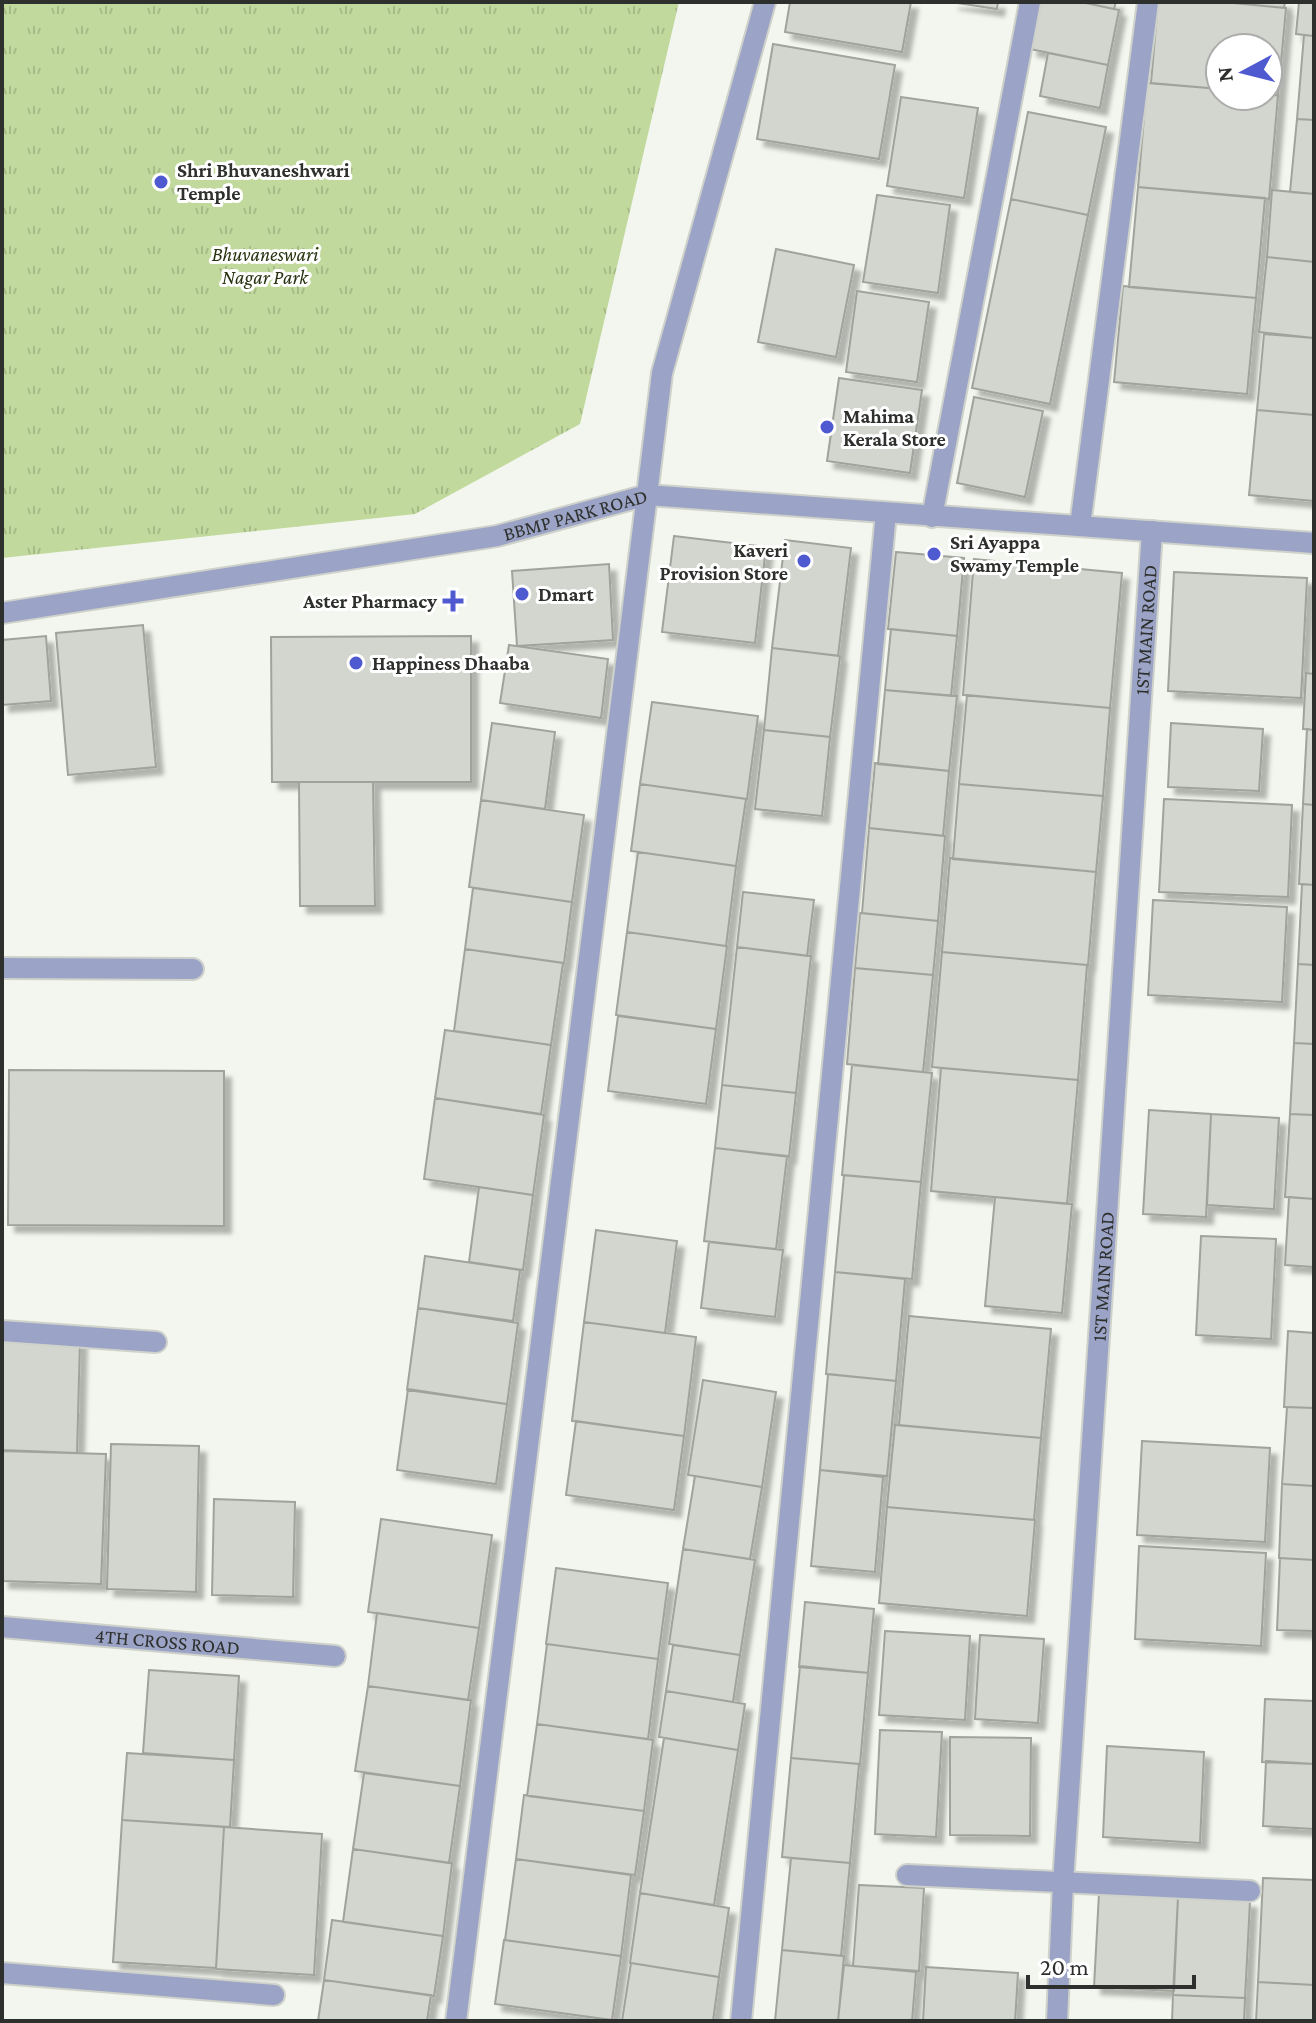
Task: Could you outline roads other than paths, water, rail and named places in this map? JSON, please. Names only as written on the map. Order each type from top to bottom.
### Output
[{"type":"street","name":"BBMP PARK ROAD","points":[[2,613],[497,536],[647,495],[662,373],[765,2]]},
{"type":"street","points":[[932,517],[1030,2]]},
{"type":"street","points":[[1080,526],[1148,2]]},
{"type":"street","points":[[456,2021],[647,495],[1314,543]]},
{"type":"street","points":[[741,2021],[886,513]]},
{"type":"street","name":"1ST MAIN ROAD","points":[[1057,2021],[1063,1883],[1152,531]]},
{"type":"street","points":[[2,968],[193,969]]},
{"type":"street","points":[[2,1331],[156,1342]]},
{"type":"street","name":"4TH CROSS ROAD","points":[[2,1627],[335,1656]]},
{"type":"street","points":[[907,1875],[1250,1891]]},
{"type":"street","points":[[2,1973],[274,1995]]},
{"type":"place","name":"Shri Bhuvaneshwari Temple","points":[[161,182]]},
{"type":"place","name":"Mahima Kerala Store","points":[[827,427]]},
{"type":"place","name":"Sri Ayappa Swamy Temple","points":[[934,554]]},
{"type":"place","name":"Kaveri Provision Store","points":[[804,561]]},
{"type":"place","name":"Dmart","points":[[522,594]]},
{"type":"place","name":"Aster Pharmacy","points":[[453,601]]},
{"type":"place","name":"Happiness Dhaaba","points":[[356,663]]},
{"type":"park label","name":"Bhuvaneswari Nagar Park","points":[[265,266]]}]
